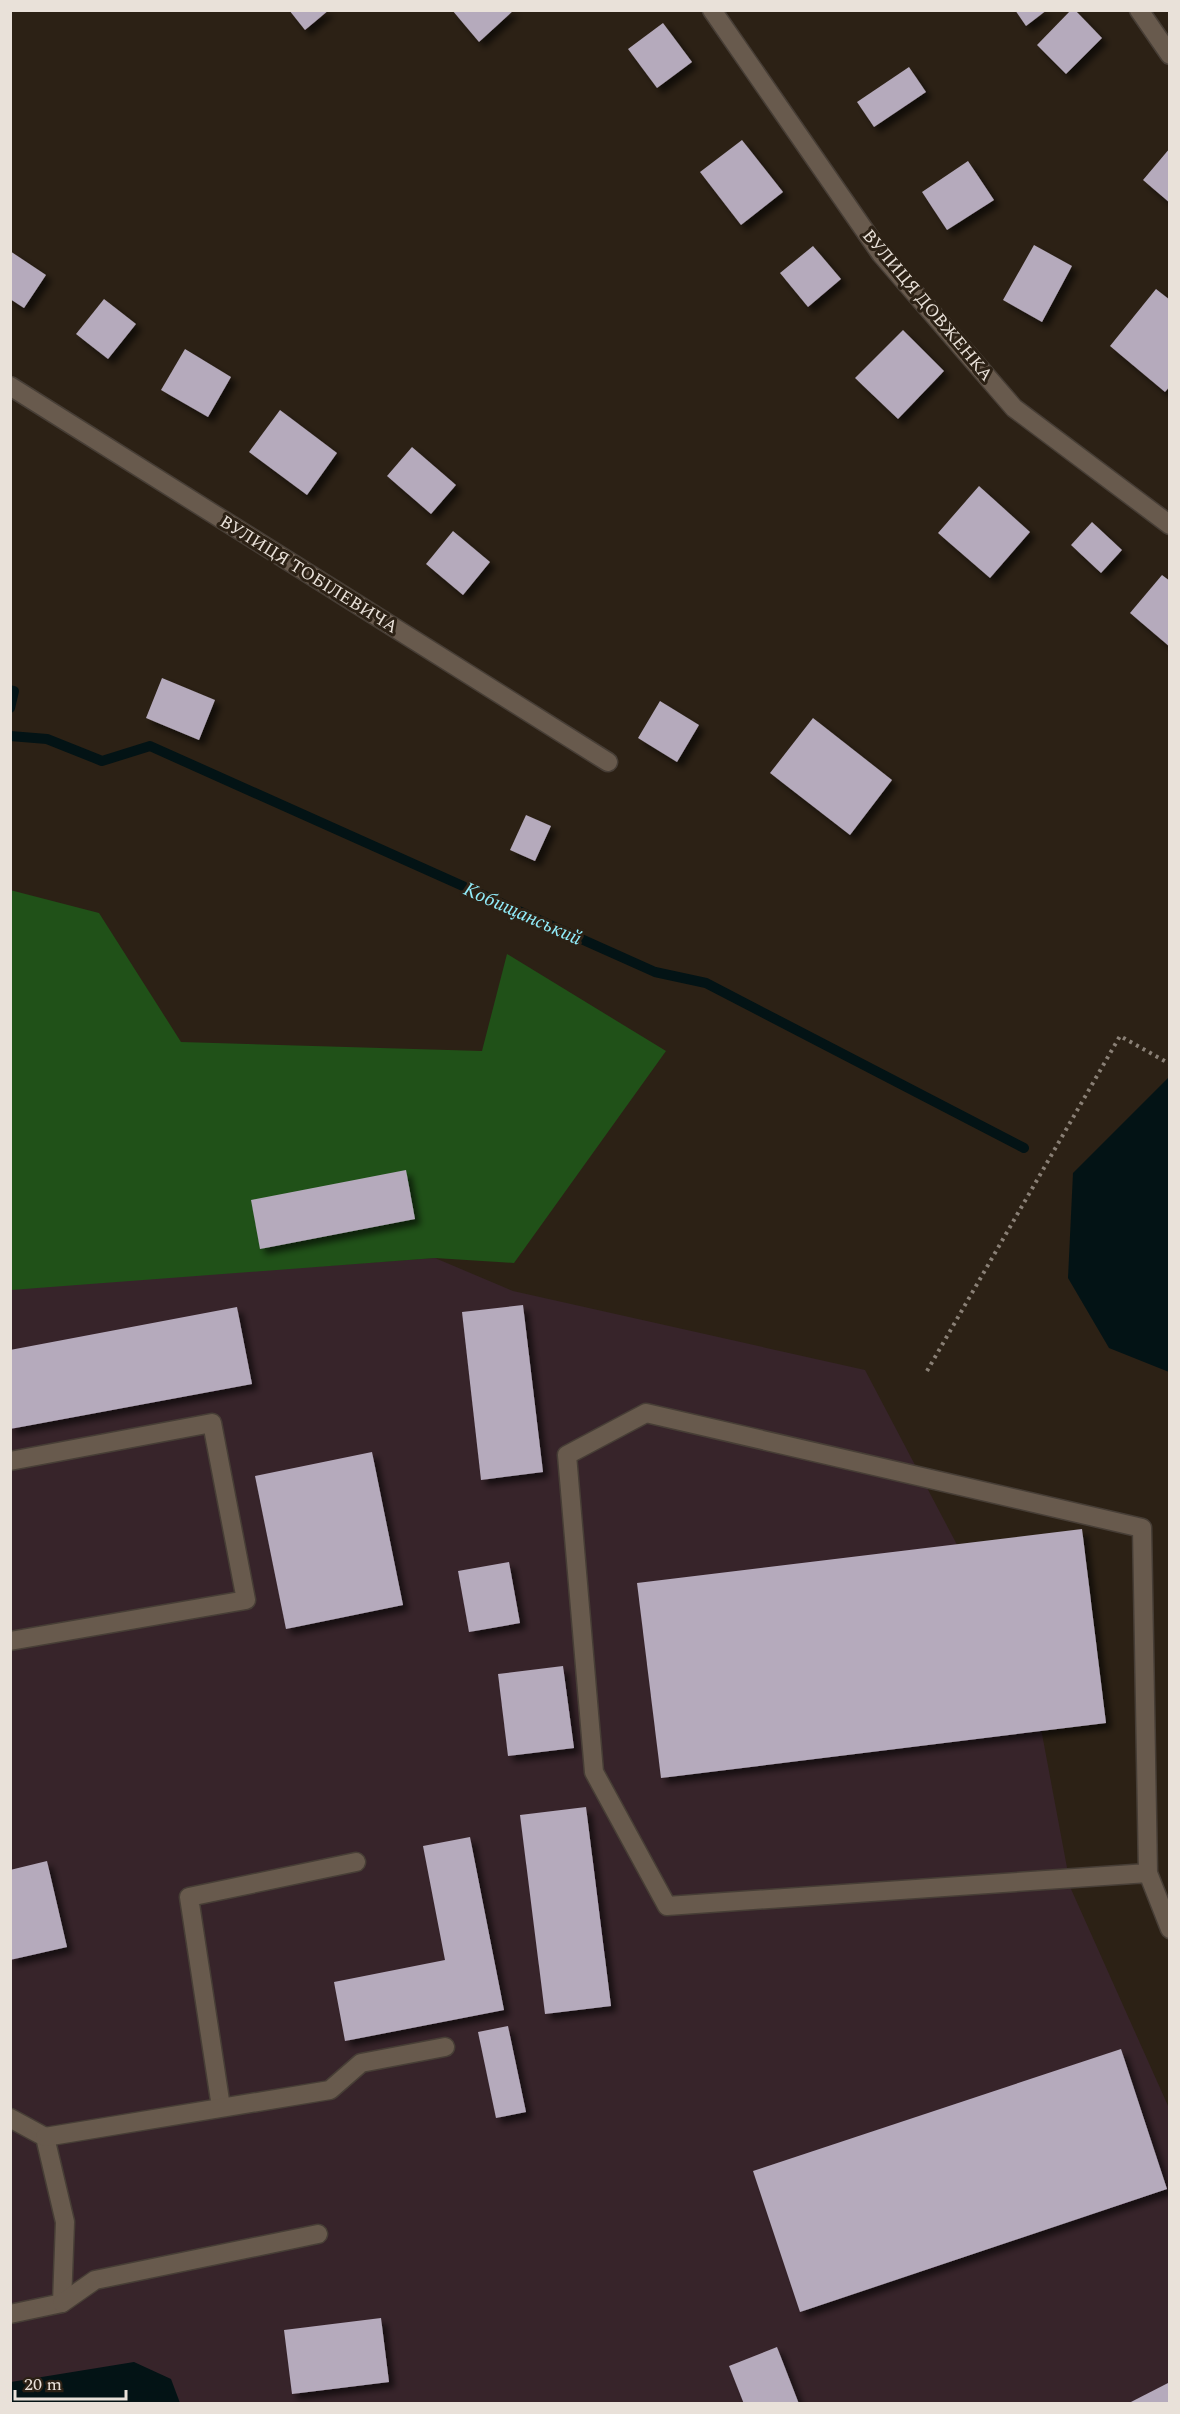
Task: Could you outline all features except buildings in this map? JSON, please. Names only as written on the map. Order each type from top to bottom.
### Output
[{"type":"street","name":"ВУЛИЦЯ ДОВЖЕНКА","points":[[712,10],[881,254],[1014,408],[1170,525]]},
{"type":"street","points":[[1139,10],[1170,55]]},
{"type":"street","name":"ВУЛИЦЯ ТОБІЛЕВИЧА","points":[[10,386],[608,762]]},
{"type":"street","points":[[1148,1872],[667,1906],[594,1772],[567,1455],[646,1413],[1142,1528],[1148,1872],[1170,1929]]},
{"type":"street","points":[[10,1461],[212,1423],[246,1600],[10,1641]]},
{"type":"street","points":[[221,2108],[189,1897],[356,1862]]},
{"type":"street","points":[[10,2118],[45,2137],[330,2090],[361,2063],[445,2048]]},
{"type":"street","points":[[45,2137],[65,2222],[62,2303]]},
{"type":"street","points":[[10,2314],[62,2303],[95,2280],[318,2234]]},
{"type":"path","points":[[927,1371],[1120,1036],[1170,1064]]},
{"type":"shaded area","points":[[1169,1077],[1169,1372],[1109,1348],[1068,1278],[1073,1173]]},
{"type":"shaded area","points":[[435,1258],[513,1291],[865,1370],[1034,1691],[1071,1889],[1169,2108],[1169,2403],[11,2404],[11,1288]]},
{"type":"shaded area","points":[[134,2362],[171,2379],[180,2403],[11,2403],[11,2382]]},
{"type":"green space","points":[[10,890],[99,913],[181,1042],[482,1051],[507,954],[666,1051],[514,1263],[435,1258],[11,1290]]},
{"type":"waterway","name":"Кобищанський","points":[[10,690],[14,691],[10,708]]},
{"type":"waterway","name":"Кобищанський","points":[[10,736],[47,739],[102,761],[150,746],[655,972],[706,983],[1024,1148]]}]
